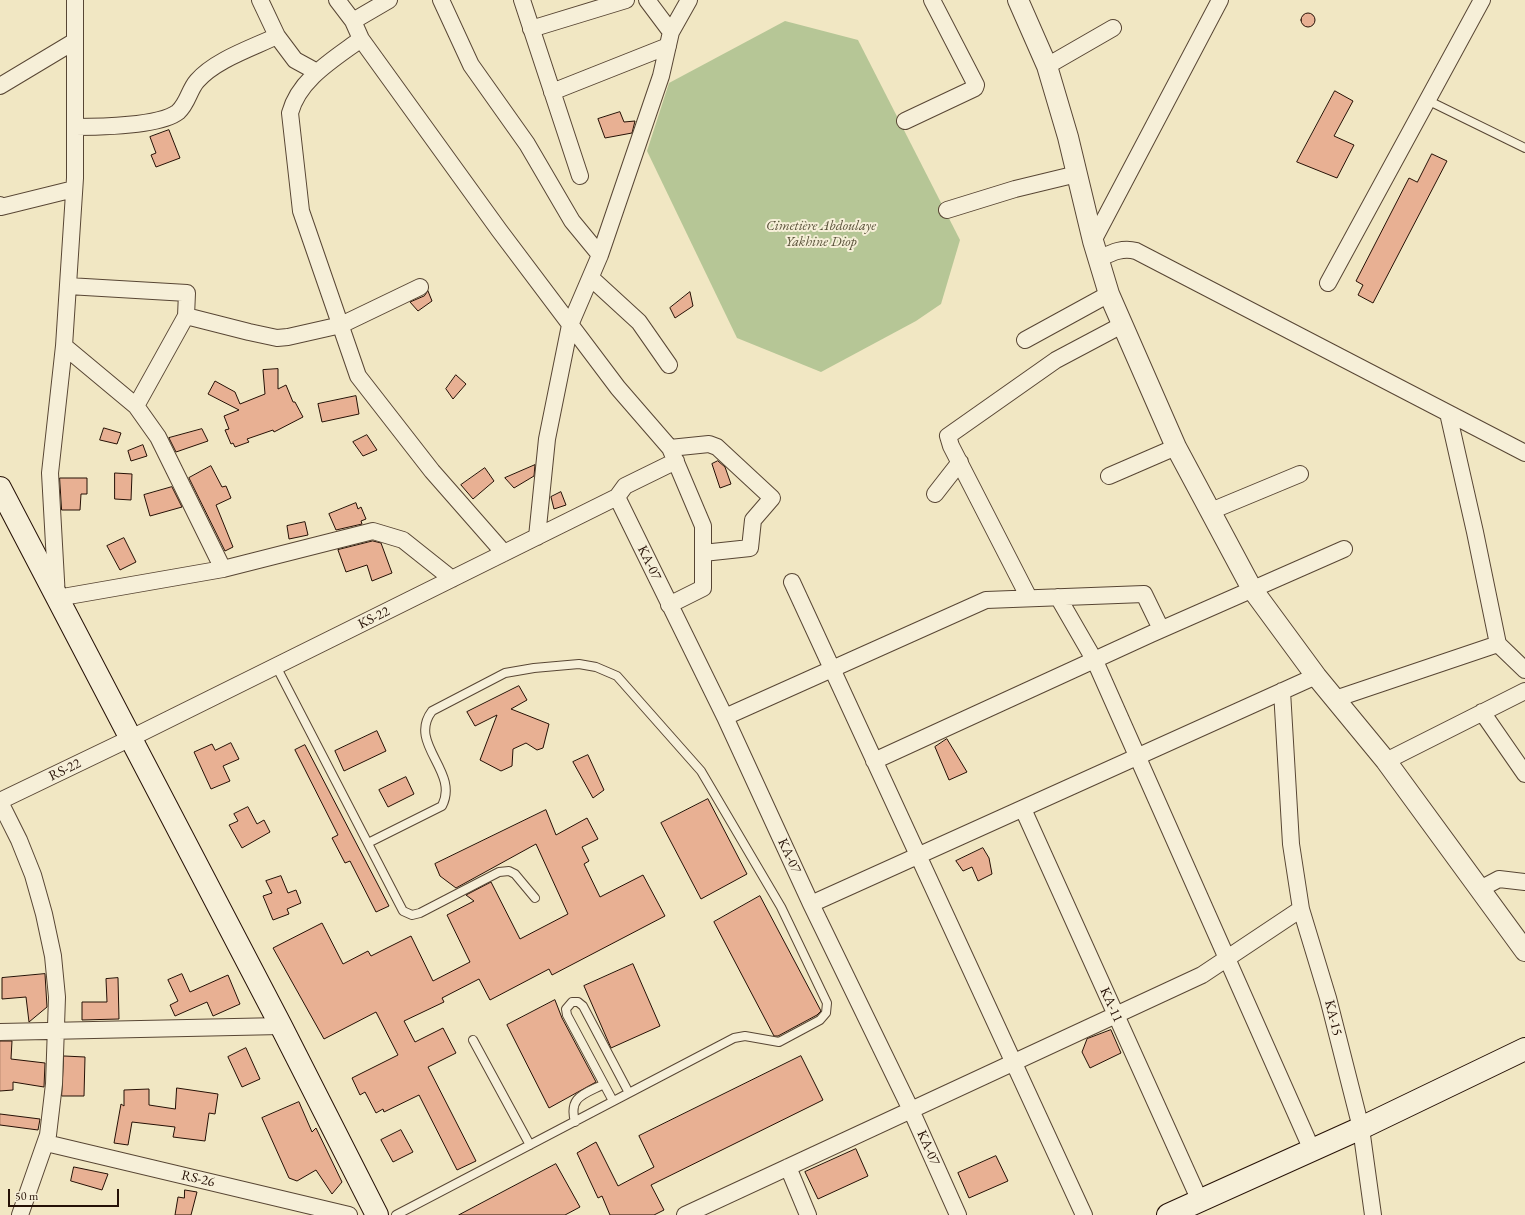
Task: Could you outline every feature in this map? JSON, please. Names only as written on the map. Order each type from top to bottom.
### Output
[{"type":"main road","points":[[0,488],[281,1026],[377,1215]]},
{"type":"main road","points":[[1168,1215],[1361,1128],[1525,1049]]},
{"type":"street","points":[[75,0],[74,189],[64,346],[50,473],[57,598],[223,569],[373,531],[403,540],[452,579]]},
{"type":"street","points":[[260,0],[277,36],[295,60],[316,72]]},
{"type":"street","points":[[337,0],[353,21],[361,39],[499,230],[618,388],[673,455],[702,526],[703,588],[669,605]]},
{"type":"street","points":[[353,21],[389,0]]},
{"type":"street","points":[[441,0],[471,65],[527,144],[572,221],[600,255]]},
{"type":"street","points":[[522,0],[580,176]]},
{"type":"street","points":[[531,29],[626,0]]},
{"type":"street","points":[[647,0],[669,39]]},
{"type":"street","points":[[537,537],[547,439],[570,325],[600,255],[662,76],[669,39],[689,0]]},
{"type":"street","points":[[905,121],[975,88],[976,85],[932,0]]},
{"type":"street","points":[[1018,0],[1047,66],[1068,137],[1095,250],[1109,294],[1176,447],[1252,589],[1316,676],[1386,761],[1525,951]]},
{"type":"street","points":[[1095,250],[1220,0]]},
{"type":"street","points":[[1328,283],[1482,0]]},
{"type":"street","points":[[1047,66],[1113,28]]},
{"type":"street","points":[[75,128],[158,120],[177,112],[186,102],[196,81],[212,67],[277,36]]},
{"type":"street","points":[[361,39],[316,72],[293,102],[290,113],[301,211],[358,376],[432,471],[504,553]]},
{"type":"street","points":[[552,92],[669,39]]},
{"type":"street","points":[[0,86],[75,41]]},
{"type":"street","points":[[947,210],[1015,189],[1077,174]]},
{"type":"street","points":[[0,207],[74,189]]},
{"type":"street","points":[[1095,250],[1120,250],[1128,248],[1136,250],[1525,453]]},
{"type":"street","points":[[591,278],[639,322],[669,365]]},
{"type":"street","points":[[68,286],[187,293],[186,316],[136,406]]},
{"type":"street","points":[[186,316],[277,338],[288,338],[341,326],[420,287]]},
{"type":"street","points":[[1025,340],[1109,294]]},
{"type":"street","points":[[1029,598],[960,462],[950,446],[948,436],[1056,360],[1122,325]]},
{"type":"street","points":[[64,346],[136,406],[158,437],[223,569]]},
{"type":"street","points":[[1448,413],[1475,532],[1498,644],[1525,670]]},
{"type":"street","points":[[617,498],[624,486],[673,455],[709,444],[718,447],[772,498],[753,520],[750,548],[703,553]]},
{"type":"street","points":[[1109,476],[1176,447]]},
{"type":"street","points":[[935,494],[960,462]]},
{"type":"street","points":[[1211,511],[1300,474]]},
{"type":"street","name":"KS-22","points":[[131,738],[617,498]]},
{"type":"street","name":"KA-07","points":[[617,498],[725,717],[811,904],[911,1110],[958,1215]]},
{"type":"street","points":[[874,761],[1095,661],[1161,629],[1344,549]]},
{"type":"street","points":[[792,582],[1084,1215]]},
{"type":"street","points":[[725,717],[986,600],[1144,594],[1161,629]]},
{"type":"street","points":[[1058,597],[1095,661],[1312,1150]]},
{"type":"street","points":[[1335,699],[1498,644]]},
{"type":"street","points":[[811,904],[1316,676]]},
{"type":"street","name":"KA-15","points":[[1282,691],[1291,844],[1301,909],[1328,998],[1361,1128],[1373,1215]]},
{"type":"street","points":[[1386,761],[1525,691]]},
{"type":"street","points":[[1482,712],[1525,774]]},
{"type":"street","name":"RS-22","points":[[0,802],[131,738]]},
{"type":"street","points":[[0,802],[19,840],[33,875],[44,914],[53,956],[57,997],[54,1084],[46,1143],[20,1215]]},
{"type":"street","name":"KA-11","points":[[1023,808],[1200,1200]]},
{"type":"street","points":[[1480,889],[1499,879],[1525,882]]},
{"type":"street","points":[[685,1215],[1202,975],[1301,909]]},
{"type":"street","points":[[0,1032],[281,1026]]},
{"type":"street","name":"RS-26","points":[[46,1143],[349,1215]]},
{"type":"street","points":[[788,1167],[808,1215]]},
{"type":"lane","points":[[1427,100],[1525,148]]},
{"type":"lane","points":[[368,843],[442,806],[446,798],[447,788],[424,731],[425,719],[432,710],[505,673],[534,668],[580,664],[596,667],[617,676],[701,771],[780,907],[827,1003],[826,1013],[820,1020],[778,1042],[745,1036],[734,1038],[396,1215]]},
{"type":"lane","points":[[276,666],[403,911],[412,914],[420,913],[499,872],[509,871],[515,874],[536,898]]},
{"type":"lane","points":[[613,1102],[567,1015],[566,1008],[572,1002],[578,1002],[583,1006],[629,1093]]},
{"type":"lane","points":[[473,1040],[530,1145]]},
{"type":"lane","points":[[575,1122],[572,1110],[577,1098],[604,1084]]},
{"type":"green space","name":"Cimetière Abdoulaye Yakhine Diop","points":[[785,21],[858,40],[960,240],[941,304],[916,321],[821,372],[737,338],[647,151],[669,83]]},
{"type":"building","points":[[1308,13],[1313,15],[1315,20],[1313,25],[1308,27],[1303,25],[1301,20],[1303,15]]},
{"type":"building","points":[[1335,91],[1353,101],[1334,136],[1354,145],[1337,178],[1297,162]]},
{"type":"building","points":[[620,112],[624,122],[635,121],[632,133],[605,138],[598,119]]},
{"type":"building","points":[[169,130],[180,158],[156,167],[151,155],[156,153],[150,137]]},
{"type":"building","points":[[1432,154],[1447,161],[1373,303],[1358,295],[1363,285],[1356,281],[1409,178],[1417,182]]},
{"type":"building","points":[[428,291],[432,301],[418,311],[410,302],[424,296]]},
{"type":"building","points":[[690,292],[693,306],[675,318],[670,308]]},
{"type":"building","points":[[278,369],[278,389],[286,385],[293,402],[295,402],[303,417],[274,432],[273,430],[247,439],[249,442],[235,447],[233,443],[231,444],[225,430],[229,429],[224,416],[239,410],[208,394],[215,381],[235,392],[240,404],[265,394],[263,370]]},
{"type":"building","points":[[456,375],[466,384],[453,399],[446,389]]},
{"type":"building","points":[[356,396],[359,414],[322,422],[318,404]]},
{"type":"building","points":[[104,428],[121,433],[117,444],[100,440]]},
{"type":"building","points":[[202,429],[208,441],[176,452],[169,438]]},
{"type":"building","points":[[367,435],[377,450],[363,456],[353,442]]},
{"type":"building","points":[[143,445],[147,456],[131,461],[128,451]]},
{"type":"building","points":[[718,461],[725,467],[731,484],[720,488],[712,464]]},
{"type":"building","points":[[535,465],[534,476],[514,488],[505,478]]},
{"type":"building","points":[[211,466],[222,487],[226,486],[231,498],[216,505],[233,547],[225,551],[189,478]]},
{"type":"building","points":[[485,468],[494,481],[473,499],[461,485]]},
{"type":"building","points":[[115,473],[132,474],[131,500],[115,499]]},
{"type":"building","points":[[60,478],[87,478],[87,494],[81,494],[80,510],[62,510]]},
{"type":"building","points":[[172,487],[182,507],[150,516],[144,495]]},
{"type":"building","points":[[561,492],[566,505],[554,509],[551,497]]},
{"type":"building","points":[[356,503],[358,509],[361,507],[366,519],[361,521],[362,524],[336,530],[329,514]]},
{"type":"building","points":[[305,522],[308,535],[289,539],[287,526]]},
{"type":"building","points":[[124,538],[136,562],[120,570],[107,546]]},
{"type":"building","points":[[373,541],[381,543],[392,573],[372,581],[367,565],[346,572],[338,550]]},
{"type":"building","points":[[519,686],[527,700],[511,709],[549,724],[543,748],[537,750],[526,743],[513,749],[512,766],[501,771],[480,760],[497,715],[475,726],[467,712]]},
{"type":"building","points":[[377,731],[386,751],[344,771],[335,751]]},
{"type":"building","points":[[947,739],[967,772],[949,780],[935,747]]},
{"type":"building","points":[[231,743],[239,759],[223,766],[230,781],[211,789],[194,752],[212,744],[215,750]]},
{"type":"building","points":[[305,745],[389,906],[376,912],[350,861],[345,863],[332,838],[338,835],[295,750]]},
{"type":"building","points":[[588,755],[604,790],[593,798],[573,762]]},
{"type":"building","points":[[406,777],[414,794],[388,807],[379,790]]},
{"type":"building","points":[[708,799],[747,874],[701,899],[661,823]]},
{"type":"building","points":[[248,807],[257,824],[264,820],[270,832],[242,848],[229,825],[238,821],[234,814]]},
{"type":"building","points":[[546,810],[556,835],[587,818],[598,839],[582,847],[589,861],[584,864],[600,897],[643,875],[665,916],[552,975],[549,969],[490,1000],[479,979],[442,998],[444,1002],[404,1021],[415,1042],[443,1028],[456,1053],[428,1067],[476,1161],[457,1170],[419,1095],[384,1112],[383,1109],[376,1113],[365,1092],[360,1095],[352,1078],[398,1055],[376,1012],[324,1039],[273,948],[322,923],[343,964],[368,951],[371,956],[411,936],[433,981],[470,962],[447,915],[474,901],[466,895],[491,882],[520,939],[568,914],[536,844],[456,888],[440,876],[435,864]]},
{"type":"building","points":[[983,848],[989,858],[992,874],[978,881],[972,867],[963,871],[956,861]]},
{"type":"building","points":[[281,876],[288,893],[296,890],[301,903],[287,909],[289,914],[273,920],[263,896],[272,893],[266,881]]},
{"type":"building","points":[[760,896],[821,1011],[817,1015],[778,1036],[774,1036],[714,922]]},
{"type":"building","points":[[633,964],[660,1026],[611,1048],[584,986]]},
{"type":"building","points":[[45,974],[47,1007],[29,1022],[26,997],[2,999],[2,978]]},
{"type":"building","points":[[182,974],[190,992],[228,975],[240,1004],[213,1016],[207,1002],[175,1016],[170,1005],[178,1001],[168,980]]},
{"type":"building","points":[[118,978],[119,1019],[82,1020],[82,1002],[107,1002],[106,979]]},
{"type":"building","points":[[555,1000],[562,1018],[596,1082],[549,1108],[507,1025]]},
{"type":"building","points":[[1111,1030],[1121,1053],[1090,1068],[1082,1052],[1087,1039]]},
{"type":"building","points":[[0,1041],[12,1041],[11,1059],[45,1063],[44,1087],[13,1082],[13,1090],[0,1091]]},
{"type":"building","points":[[246,1048],[260,1079],[242,1087],[228,1057]]},
{"type":"building","points":[[64,1056],[85,1057],[84,1096],[62,1096]]},
{"type":"building","points":[[801,1056],[823,1100],[651,1185],[664,1210],[654,1215],[610,1215],[602,1196],[598,1198],[577,1153],[596,1142],[618,1186],[654,1167],[639,1136]]},
{"type":"building","points":[[177,1088],[218,1094],[215,1114],[209,1113],[205,1141],[173,1137],[175,1127],[132,1122],[128,1145],[114,1143],[121,1104],[124,1106],[124,1090],[149,1089],[149,1105],[175,1109]]},
{"type":"building","points":[[299,1102],[312,1132],[316,1128],[342,1182],[332,1194],[316,1170],[297,1181],[289,1178],[262,1118]]},
{"type":"building","points":[[0,1114],[40,1119],[38,1130],[0,1125]]},
{"type":"building","points":[[401,1130],[413,1152],[393,1162],[381,1140]]},
{"type":"building","points":[[856,1149],[868,1176],[818,1199],[805,1172]]},
{"type":"building","points":[[996,1156],[1008,1181],[969,1198],[958,1173]]},
{"type":"building","points":[[556,1164],[580,1207],[565,1215],[459,1215]]},
{"type":"building","points":[[74,1167],[108,1174],[102,1190],[71,1181]]},
{"type":"building","points":[[185,1190],[197,1192],[191,1215],[175,1215],[178,1197],[184,1198]]}]
